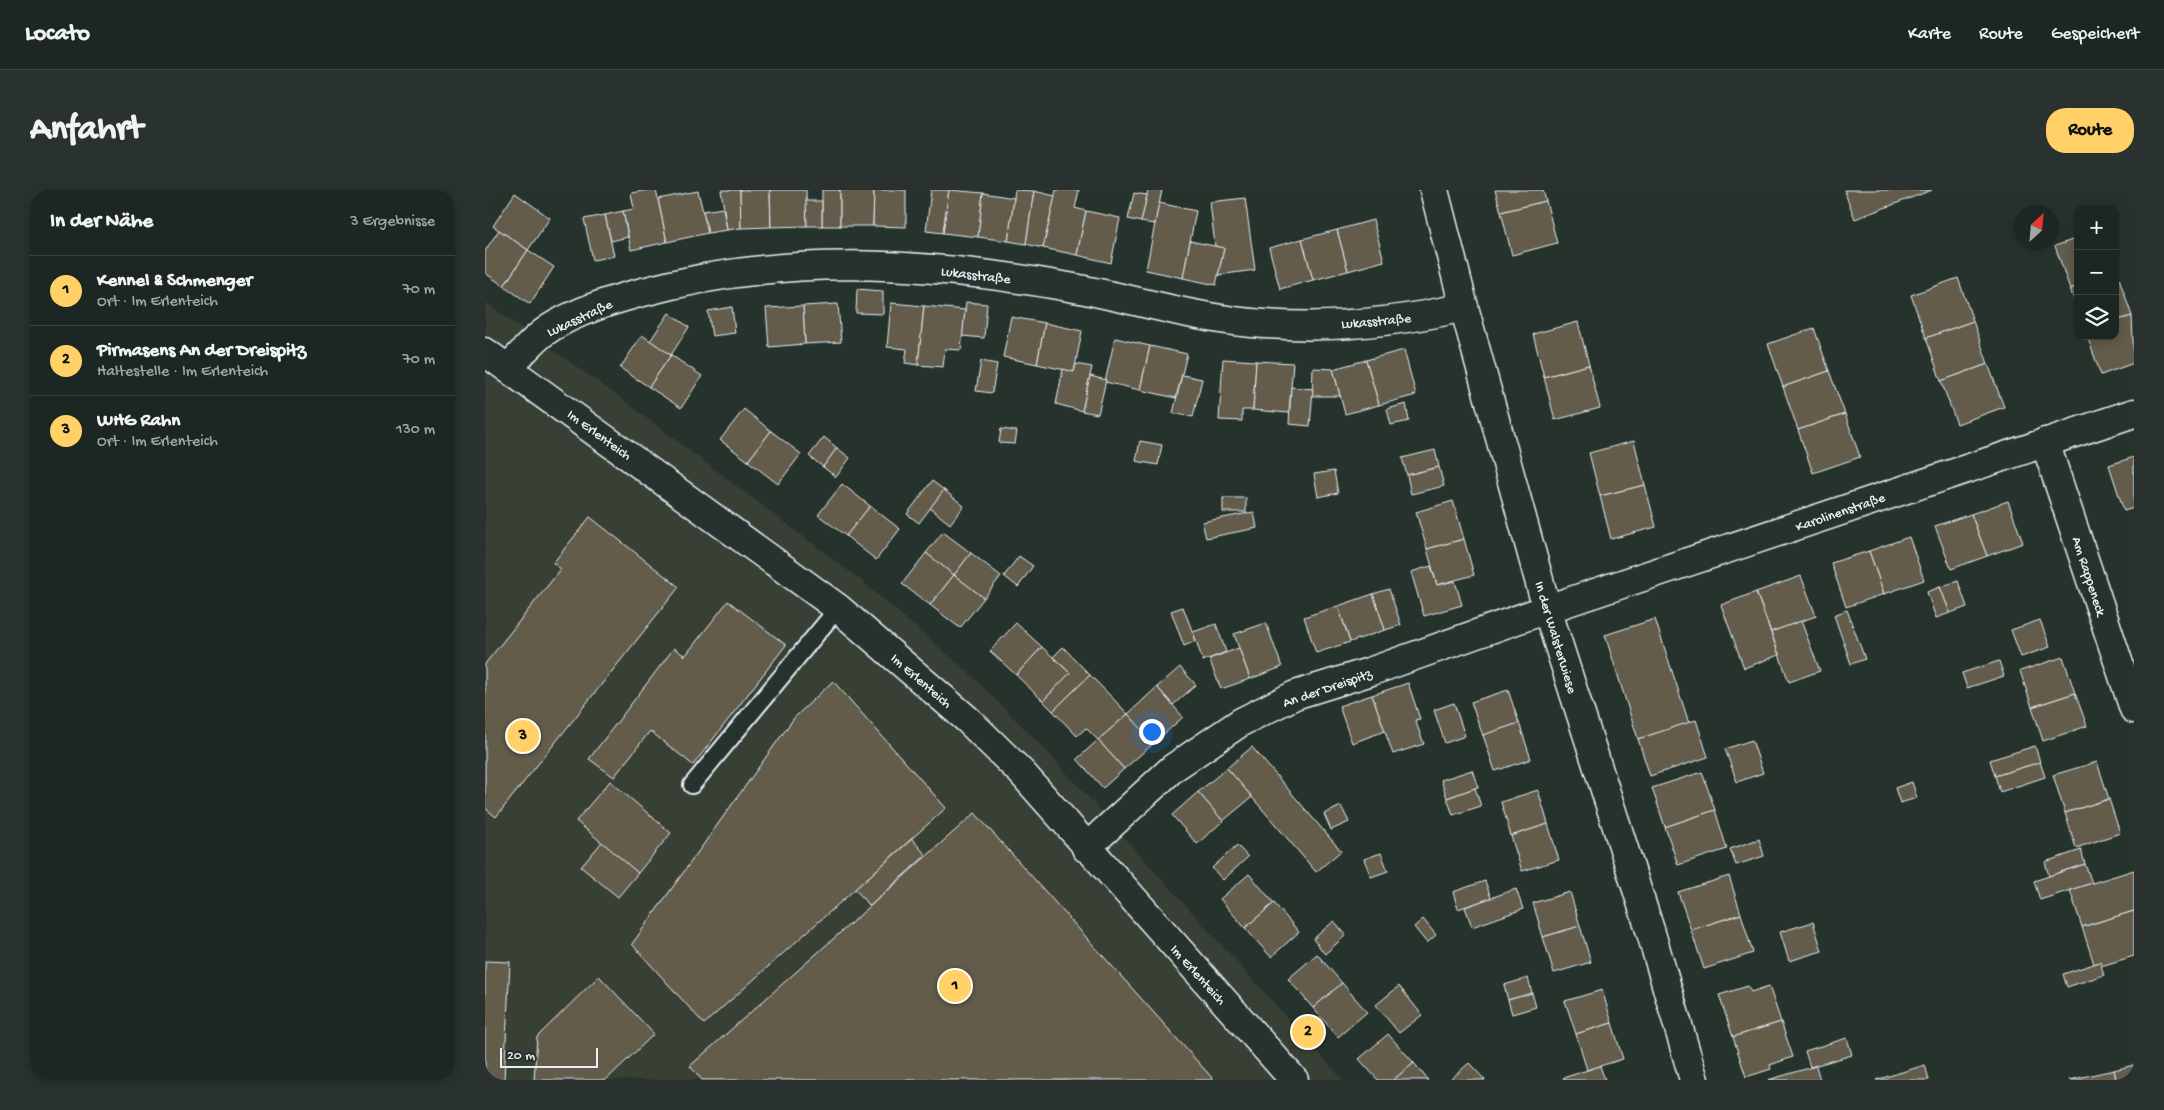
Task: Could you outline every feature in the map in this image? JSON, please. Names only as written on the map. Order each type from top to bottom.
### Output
[{"type":"street","name":"In der Walsterwiese","points":[[1434,190],[1547,610],[1651,933],[1694,1080]]},
{"type":"street","name":"Lukasstraße","points":[[509,368],[525,349],[545,332],[570,318],[615,300],[719,274],[772,268],[827,265],[897,265],[982,273],[1061,285],[1252,323],[1369,323],[1431,315],[1464,307]]},
{"type":"street","name":"Im Erlenteich","points":[[485,352],[838,608],[968,720],[1022,772],[1086,848],[1294,1080]]},
{"type":"street","name":"Karolinenstraße","points":[[1547,610],[2134,413]]},
{"type":"street","name":"Am Rappeneck","points":[[2045,442],[2134,709]]},
{"type":"street","name":"An der Dreispitz","points":[[1086,848],[1173,768],[1241,722],[1295,695],[1372,672],[1547,610]]},
{"type":"lane","points":[[692,785],[838,608]]},
{"type":"shaded area","points":[[485,302],[619,397],[858,578],[967,671],[1042,746],[1343,1080],[485,1080]]},
{"type":"building","points":[[656,190],[667,242],[631,250],[623,211],[634,209],[631,193]]},
{"type":"building","points":[[721,190],[740,190],[741,228],[727,230]]},
{"type":"building","points":[[740,190],[770,190],[771,227],[741,228]]},
{"type":"building","points":[[770,190],[806,190],[807,226],[771,227]]},
{"type":"building","points":[[822,190],[840,190],[840,226],[822,226]]},
{"type":"building","points":[[840,190],[874,190],[873,226],[840,226]]},
{"type":"building","points":[[874,190],[906,190],[906,227],[873,226]]},
{"type":"building","points":[[931,190],[949,190],[943,233],[926,231]]},
{"type":"building","points":[[949,190],[983,193],[978,237],[943,233]]},
{"type":"building","points":[[1015,190],[1034,191],[1026,244],[1008,241]]},
{"type":"building","points":[[1056,190],[1079,190],[1075,208],[1086,211],[1077,255],[1043,248]]},
{"type":"building","points":[[1148,190],[1162,190],[1155,224],[1141,222]]},
{"type":"building","points":[[1495,190],[1543,190],[1546,201],[1501,212]]},
{"type":"building","points":[[1844,190],[1932,190],[1855,219]]},
{"type":"building","points":[[698,191],[708,233],[667,242],[658,199]]},
{"type":"building","points":[[1034,191],[1055,196],[1043,248],[1026,244]]},
{"type":"building","points":[[515,193],[550,218],[528,250],[493,226]]},
{"type":"building","points":[[983,193],[1014,198],[1008,241],[978,237]]},
{"type":"building","points":[[1134,193],[1147,195],[1141,222],[1128,219]]},
{"type":"building","points":[[1245,198],[1255,270],[1218,275],[1224,248],[1215,246],[1210,202]]},
{"type":"building","points":[[806,201],[822,201],[822,226],[807,226]]},
{"type":"building","points":[[1546,201],[1557,243],[1512,255],[1501,212]]},
{"type":"building","points":[[1159,203],[1196,211],[1183,278],[1146,270]]},
{"type":"building","points":[[723,208],[727,230],[708,233],[703,211]]},
{"type":"building","points":[[623,211],[628,237],[611,241],[605,215]]},
{"type":"building","points":[[1086,211],[1120,218],[1111,263],[1077,255]]},
{"type":"building","points":[[605,215],[614,256],[593,260],[584,219]]},
{"type":"building","points":[[1373,220],[1384,261],[1348,271],[1337,230]]},
{"type":"building","points":[[499,230],[528,250],[504,286],[485,273],[485,251]]},
{"type":"building","points":[[1337,230],[1348,271],[1313,280],[1302,239]]},
{"type":"building","points":[[1302,239],[1313,280],[1280,289],[1269,248]]},
{"type":"building","points":[[2074,239],[2074,288],[2070,289],[2056,250],[2059,250],[2059,245]]},
{"type":"building","points":[[1190,241],[1224,248],[1216,285],[1183,278]]},
{"type":"building","points":[[528,250],[554,267],[530,304],[504,286]]},
{"type":"building","points":[[1958,278],[1973,321],[1926,338],[1911,295]]},
{"type":"building","points":[[2119,278],[2132,316],[2119,320]]},
{"type":"building","points":[[2074,288],[2074,300],[2070,289]]},
{"type":"building","points":[[857,289],[883,291],[883,314],[856,313]]},
{"type":"building","points":[[966,302],[987,304],[984,338],[962,336]]},
{"type":"building","points":[[891,303],[924,306],[918,365],[905,363],[907,349],[887,347]]},
{"type":"building","points":[[838,304],[841,342],[805,344],[803,306]]},
{"type":"building","points":[[803,306],[805,344],[769,347],[766,308]]},
{"type":"building","points":[[924,306],[965,310],[961,350],[945,349],[943,367],[918,365]]},
{"type":"building","points":[[732,307],[735,333],[712,336],[708,311]]},
{"type":"building","points":[[669,313],[689,327],[671,355],[650,341]]},
{"type":"building","points":[[2132,316],[2134,363],[2101,375],[2088,340],[2119,340],[2119,320]]},
{"type":"building","points":[[1011,317],[1045,323],[1037,364],[1003,357]]},
{"type":"building","points":[[1973,321],[1988,364],[1941,381],[1926,338]]},
{"type":"building","points":[[1578,322],[1589,365],[1544,377],[1533,334]]},
{"type":"building","points":[[1045,323],[1082,331],[1074,372],[1037,364]]},
{"type":"building","points":[[1814,328],[1829,371],[1783,387],[1768,344]]},
{"type":"building","points":[[642,335],[671,355],[649,387],[620,368]]},
{"type":"building","points":[[1115,338],[1150,346],[1140,390],[1105,382]]},
{"type":"building","points":[[1150,346],[1187,354],[1176,398],[1140,390]]},
{"type":"building","points":[[1404,350],[1416,395],[1379,405],[1366,360]]},
{"type":"building","points":[[671,355],[702,376],[681,408],[649,387]]},
{"type":"building","points":[[1223,359],[1256,361],[1253,410],[1242,410],[1242,421],[1219,420]]},
{"type":"building","points":[[1366,360],[1379,405],[1345,414],[1333,369]]},
{"type":"building","points":[[981,361],[997,364],[992,393],[976,391]]},
{"type":"building","points":[[1256,361],[1293,363],[1289,413],[1253,410]]},
{"type":"building","points":[[1076,364],[1092,367],[1082,411],[1056,404],[1063,369],[1074,372]]},
{"type":"building","points":[[1988,364],[2004,407],[1957,424],[1941,381]]},
{"type":"building","points":[[1589,365],[1600,408],[1555,420],[1544,377]]},
{"type":"building","points":[[1313,368],[1333,369],[1340,396],[1312,396]]},
{"type":"building","points":[[1829,371],[1845,414],[1798,430],[1783,387]]},
{"type":"building","points":[[1182,375],[1202,379],[1193,417],[1173,413]]},
{"type":"building","points":[[1090,376],[1106,380],[1098,414],[1082,411]]},
{"type":"building","points":[[1291,387],[1313,389],[1310,426],[1289,424]]},
{"type":"building","points":[[1406,404],[1409,421],[1391,425],[1387,409]]},
{"type":"building","points":[[744,409],[771,431],[748,461],[720,440]]},
{"type":"building","points":[[1845,414],[1860,457],[1813,473],[1798,430]]},
{"type":"building","points":[[1001,429],[1017,431],[1015,444],[999,443]]},
{"type":"building","points":[[771,431],[801,454],[778,484],[748,461]]},
{"type":"building","points":[[824,437],[837,448],[823,467],[809,456]]},
{"type":"building","points":[[1140,441],[1162,445],[1158,465],[1136,461]]},
{"type":"building","points":[[1634,441],[1645,485],[1600,496],[1589,453]]},
{"type":"building","points":[[837,448],[850,458],[836,477],[823,467]]},
{"type":"building","points":[[1435,450],[1439,467],[1407,475],[1402,458]]},
{"type":"building","points":[[2134,457],[2134,508],[2124,511],[2109,465]]},
{"type":"building","points":[[1439,467],[1444,486],[1411,494],[1407,475]]},
{"type":"building","points":[[1334,471],[1338,493],[1318,497],[1314,474]]},
{"type":"building","points":[[932,481],[944,490],[919,523],[907,514]]},
{"type":"building","points":[[842,484],[870,506],[846,536],[818,515]]},
{"type":"building","points":[[1645,485],[1656,527],[1611,539],[1600,496]]},
{"type":"building","points":[[944,490],[964,506],[950,524],[930,508]]},
{"type":"building","points":[[1223,498],[1246,498],[1246,512],[1223,512]]},
{"type":"building","points":[[1453,501],[1464,539],[1427,549],[1416,512]]},
{"type":"building","points":[[2008,501],[2023,543],[1987,556],[1971,514]]},
{"type":"building","points":[[870,506],[900,529],[876,560],[846,536]]},
{"type":"building","points":[[1254,512],[1257,528],[1206,538],[1202,522]]},
{"type":"building","points":[[1971,514],[1987,556],[1951,569],[1935,526]]},
{"type":"building","points":[[590,517],[679,587],[496,817],[485,808],[485,664],[561,569],[553,563]]},
{"type":"building","points":[[943,532],[971,553],[954,575],[926,553]]},
{"type":"building","points":[[1909,537],[1924,580],[1884,594],[1869,551]]},
{"type":"building","points":[[1464,539],[1474,575],[1437,585],[1427,549]]},
{"type":"building","points":[[1869,551],[1884,594],[1846,607],[1831,563]]},
{"type":"building","points":[[926,553],[954,575],[930,605],[902,584]]},
{"type":"building","points":[[971,553],[1001,576],[984,598],[954,575]]},
{"type":"building","points":[[1019,556],[1033,566],[1018,587],[1004,576]]},
{"type":"building","points":[[1431,566],[1437,585],[1455,581],[1462,605],[1424,616],[1411,572]]},
{"type":"building","points":[[954,575],[984,598],[960,628],[930,605]]},
{"type":"building","points":[[1801,576],[1816,616],[1771,632],[1756,592]]},
{"type":"building","points":[[1958,581],[1967,607],[1950,613],[1940,587]]},
{"type":"building","points":[[1940,587],[1950,613],[1936,618],[1927,592]]},
{"type":"building","points":[[1389,589],[1401,625],[1385,630],[1373,594]]},
{"type":"building","points":[[1756,592],[1779,655],[1744,668],[1721,605]]},
{"type":"building","points":[[1373,594],[1385,630],[1350,642],[1338,606]]},
{"type":"building","points":[[728,601],[786,645],[693,765],[650,731],[614,777],[589,759],[674,648],[685,656]]},
{"type":"building","points":[[1338,606],[1350,642],[1316,653],[1304,617]]},
{"type":"building","points":[[1183,607],[1196,641],[1184,646],[1171,611]]},
{"type":"building","points":[[1847,610],[1865,659],[1851,664],[1834,615]]},
{"type":"building","points":[[1655,619],[1689,723],[1638,739],[1605,635]]},
{"type":"building","points":[[2040,620],[2050,647],[2021,657],[2011,630]]},
{"type":"building","points":[[1801,621],[1820,671],[1789,682],[1771,632]]},
{"type":"building","points":[[1016,623],[1042,647],[1016,675],[990,651]]},
{"type":"building","points":[[1266,623],[1282,667],[1250,679],[1234,634]]},
{"type":"building","points":[[1216,624],[1226,652],[1203,661],[1193,632]]},
{"type":"building","points":[[1042,647],[1070,673],[1043,701],[1016,675]]},
{"type":"building","points":[[1063,647],[1090,675],[1053,711],[1043,701],[1070,673],[1053,657]]},
{"type":"building","points":[[1239,648],[1250,679],[1221,689],[1209,659]]},
{"type":"building","points":[[2063,657],[2075,693],[2032,707],[2020,671]]},
{"type":"building","points":[[1999,661],[2004,676],[1967,688],[1962,673]]},
{"type":"building","points":[[1180,667],[1196,685],[1173,705],[1157,687]]},
{"type":"building","points":[[1090,675],[1128,714],[1098,740],[1086,728],[1077,736],[1053,711]]},
{"type":"building","points":[[833,681],[946,808],[704,1024],[632,944],[794,718]]},
{"type":"building","points":[[1408,683],[1420,719],[1415,720],[1424,744],[1393,754],[1372,695]]},
{"type":"building","points":[[1157,687],[1183,717],[1154,743],[1128,714]]},
{"type":"building","points":[[1508,690],[1519,723],[1483,736],[1471,702]]},
{"type":"building","points":[[2075,693],[2087,726],[2043,741],[2032,707]]},
{"type":"building","points":[[1372,695],[1385,731],[1352,743],[1339,706]]},
{"type":"building","points":[[1454,703],[1465,736],[1445,743],[1434,710]]},
{"type":"building","points":[[1128,714],[1154,743],[1124,769],[1098,740]]},
{"type":"building","points":[[1696,720],[1708,757],[1650,776],[1638,739]]},
{"type":"building","points":[[1519,723],[1531,759],[1495,771],[1483,735]]},
{"type":"building","points":[[1098,740],[1124,769],[1103,788],[1077,759]]},
{"type":"building","points":[[1752,740],[1763,773],[1737,782],[1725,749]]},
{"type":"building","points":[[2035,746],[2040,762],[1995,776],[1990,760]]},
{"type":"building","points":[[1252,747],[1341,851],[1316,872],[1227,768]]},
{"type":"building","points":[[2040,762],[2045,777],[2000,792],[1995,776]]},
{"type":"building","points":[[2097,762],[2109,799],[2065,813],[2053,775]]},
{"type":"building","points":[[1227,768],[1252,797],[1223,821],[1198,792]]},
{"type":"building","points":[[1472,770],[1478,787],[1447,798],[1441,780]]},
{"type":"building","points":[[1702,772],[1715,810],[1665,827],[1652,788]]},
{"type":"building","points":[[610,781],[671,833],[638,873],[576,821]]},
{"type":"building","points":[[1912,782],[1917,798],[1900,803],[1895,788]]},
{"type":"building","points":[[1475,788],[1481,806],[1453,815],[1447,798]]},
{"type":"building","points":[[1538,790],[1548,824],[1511,836],[1501,802]]},
{"type":"building","points":[[1198,792],[1223,821],[1197,844],[1172,815]]},
{"type":"building","points":[[2109,799],[2120,833],[2076,848],[2065,813]]},
{"type":"building","points":[[1341,806],[1349,822],[1331,830],[1324,814]]},
{"type":"building","points":[[1715,810],[1727,849],[1678,865],[1665,827]]},
{"type":"building","points":[[975,813],[1214,1080],[702,1080],[690,1066]]},
{"type":"building","points":[[1548,824],[1559,860],[1522,871],[1511,836]]},
{"type":"building","points":[[912,839],[926,855],[870,906],[855,889]]},
{"type":"building","points":[[1759,839],[1764,856],[1736,865],[1730,849]]},
{"type":"building","points":[[602,842],[638,873],[618,897],[581,867]]},
{"type":"building","points":[[1237,845],[1248,857],[1223,880],[1212,868]]},
{"type":"building","points":[[2081,850],[2085,864],[2049,876],[2045,862]]},
{"type":"building","points":[[1381,853],[1388,871],[1371,877],[1364,859]]},
{"type":"building","points":[[2085,864],[2092,883],[2040,900],[2034,881]]},
{"type":"building","points":[[2134,870],[2134,911],[2082,927],[2070,890]]},
{"type":"building","points":[[1249,874],[1274,903],[1245,928],[1220,899]]},
{"type":"building","points":[[1729,876],[1741,914],[1691,930],[1678,892]]},
{"type":"building","points":[[1485,881],[1491,898],[1458,909],[1453,892]]},
{"type":"building","points":[[1516,889],[1523,909],[1472,927],[1465,907]]},
{"type":"building","points":[[1570,892],[1580,926],[1543,937],[1533,903]]},
{"type":"building","points":[[1274,903],[1299,932],[1271,957],[1245,928]]},
{"type":"building","points":[[2134,911],[2134,956],[2101,966],[2100,962],[2094,964],[2082,927]]},
{"type":"building","points":[[1741,914],[1753,953],[1704,969],[1691,930]]},
{"type":"building","points":[[1423,919],[1436,935],[1427,943],[1414,927]]},
{"type":"building","points":[[1334,921],[1346,935],[1325,954],[1313,939]]},
{"type":"building","points":[[1813,922],[1822,951],[1789,961],[1780,932]]},
{"type":"building","points":[[1580,926],[1591,962],[1554,973],[1543,937]]},
{"type":"building","points":[[1317,954],[1342,983],[1313,1008],[1288,979]]},
{"type":"building","points":[[485,961],[510,962],[504,1080],[485,1080]]},
{"type":"building","points":[[2100,962],[2104,975],[2067,987],[2063,974]]},
{"type":"building","points":[[599,976],[654,1034],[606,1080],[534,1080],[537,1037]]},
{"type":"building","points":[[1528,978],[1532,993],[1508,1000],[1504,985]]},
{"type":"building","points":[[1342,983],[1367,1012],[1338,1037],[1313,1008]]},
{"type":"building","points":[[1399,986],[1422,1015],[1399,1033],[1376,1005]]},
{"type":"building","points":[[1748,986],[1751,992],[1769,986],[1781,1022],[1733,1037],[1719,995]]},
{"type":"building","points":[[1602,990],[1612,1023],[1576,1034],[1565,1001]]},
{"type":"building","points":[[1532,993],[1536,1007],[1512,1014],[1508,1000]]},
{"type":"building","points":[[1781,1022],[1793,1057],[1770,1065],[1771,1069],[1746,1077],[1733,1037]]},
{"type":"building","points":[[1612,1023],[1623,1059],[1587,1070],[1576,1034]]},
{"type":"building","points":[[1388,1034],[1414,1063],[1393,1080],[1378,1080],[1359,1059]]},
{"type":"building","points":[[1847,1038],[1852,1055],[1810,1067],[1805,1051]]},
{"type":"building","points":[[1414,1063],[1428,1080],[1393,1080]]},
{"type":"building","points":[[1469,1063],[1485,1080],[1450,1080]]},
{"type":"building","points":[[1925,1065],[1929,1080],[1876,1080]]},
{"type":"building","points":[[2134,1065],[2134,1080],[2116,1080],[2114,1070]]},
{"type":"building","points":[[1600,1066],[1605,1080],[1564,1080],[1563,1078]]},
{"type":"building","points":[[1816,1066],[1820,1080],[1768,1080]]},
{"type":"building","points":[[2114,1070],[2116,1080],[2069,1080]]},
{"type":"place","name":"WHG Rahn","points":[[523,736]]},
{"type":"place","name":"Kennel & Schmenger","points":[[955,986]]},
{"type":"place","name":"Pirmasens An der Dreispitz","points":[[1308,1032]]}]
